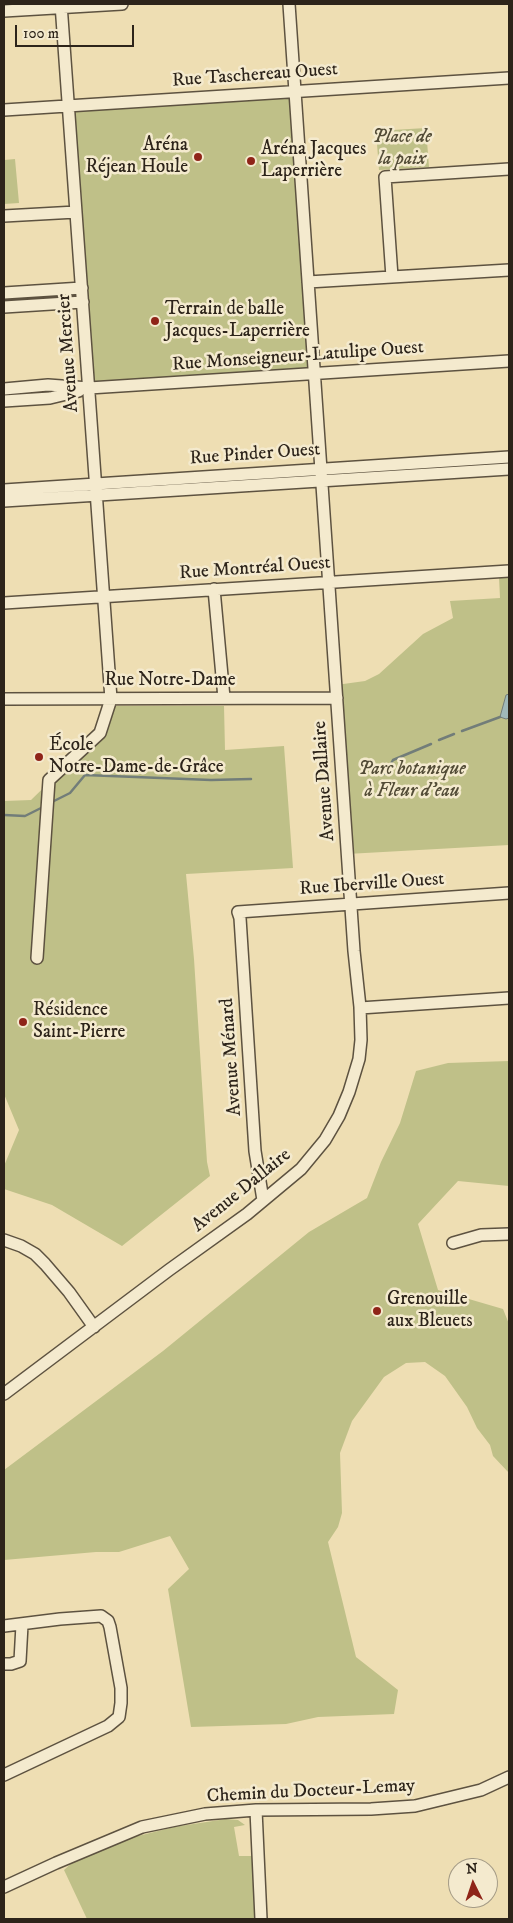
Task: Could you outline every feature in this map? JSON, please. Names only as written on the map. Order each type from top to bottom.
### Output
[{"type":"street","points":[[4,11],[62,6],[122,4]]},
{"type":"street","name":"Avenue Dallaire","points":[[4,1394],[263,1200],[301,1169],[325,1140],[339,1116],[359,1059],[361,1040],[360,1008],[336,698],[288,4]]},
{"type":"street","name":"Avenue Mercier","points":[[62,6],[111,699]]},
{"type":"street","name":"Rue Taschereau Ouest","points":[[4,110],[509,78]]},
{"type":"street","points":[[392,277],[385,177],[509,169]]},
{"type":"street","points":[[4,216],[76,212]]},
{"type":"street","points":[[308,282],[509,270]]},
{"type":"street","points":[[4,292],[82,288]]},
{"type":"street","points":[[4,307],[83,302]]},
{"type":"street","name":"Rue Monseigneur-Latulipe Ouest","points":[[4,389],[48,386],[89,388],[314,372],[509,361]]},
{"type":"street","name":"Rue Monseigneur-Latulipe Ouest","points":[[4,402],[50,398],[89,388]]},
{"type":"street","name":"Rue Pinder Ouest","points":[[4,490],[509,456]]},
{"type":"street","name":"Rue Pinder Ouest","points":[[4,501],[509,469]]},
{"type":"street","name":"Rue Montréal Ouest","points":[[4,602],[509,571]]},
{"type":"street","points":[[214,589],[224,698]]},
{"type":"street","name":"Rue Notre-Dame","points":[[4,699],[336,698]]},
{"type":"street","points":[[37,958],[50,780],[100,733],[111,699]]},
{"type":"street","name":"Rue Iberville Ouest","points":[[238,912],[509,893]]},
{"type":"street","name":"Avenue Ménard","points":[[238,912],[244,965],[255,1151],[263,1200]]},
{"type":"street","points":[[360,1008],[509,998]]},
{"type":"street","points":[[453,1243],[481,1235],[509,1234]]},
{"type":"street","points":[[4,1241],[21,1246],[35,1254],[69,1292],[94,1327]]},
{"type":"street","points":[[4,1626],[101,1616],[108,1621],[121,1688],[119,1716],[108,1726],[4,1775]]},
{"type":"street","points":[[4,1664],[20,1662],[22,1625]]},
{"type":"street","name":"Chemin du Docteur-Lemay","points":[[4,1887],[142,1827],[205,1814],[256,1810],[371,1809],[415,1806],[481,1790],[509,1777]]},
{"type":"street","points":[[256,1810],[261,1919]]},
{"type":"green space","points":[[292,95],[311,369],[91,385],[70,105]]},
{"type":"green space","name":"Place de la paix","points":[[426,128],[429,167],[379,170],[376,131]]},
{"type":"green space","points":[[15,159],[19,203],[4,204],[4,160]]},
{"type":"green space","name":"Parc botanique à Fleur d'eau","points":[[509,576],[509,694],[506,695],[503,709],[506,719],[509,718],[509,845],[347,854],[336,685],[365,681],[379,674],[423,634],[453,618],[450,601],[500,598],[499,577]]},
{"type":"green space","points":[[109,706],[224,706],[225,750],[284,746],[293,868],[186,874],[194,959],[207,1162],[210,1176],[122,1246],[52,1205],[4,1189],[4,1166],[19,1130],[4,1094],[4,801],[31,800],[100,733]]},
{"type":"green space","points":[[509,1061],[509,1186],[458,1181],[418,1224],[438,1290],[503,1309],[509,1324],[509,1473],[493,1456],[490,1445],[477,1428],[467,1407],[445,1376],[425,1362],[406,1363],[384,1377],[352,1421],[340,1453],[342,1513],[338,1527],[328,1542],[356,1657],[398,1690],[394,1714],[318,1717],[286,1724],[191,1727],[168,1589],[189,1569],[170,1536],[119,1552],[96,1552],[4,1560],[4,1470],[163,1351],[309,1232],[367,1198],[381,1162],[400,1123],[416,1071],[448,1063]]},
{"type":"green space","points":[[226,1819],[238,1820],[245,1825],[234,1827],[239,1856],[254,1856],[256,1919],[87,1919],[64,1870],[75,1860],[134,1837],[174,1827]]},
{"type":"water","points":[[509,694],[509,718],[506,719],[500,717],[506,695]]},
{"type":"waterway","points":[[462,731],[500,717]]},
{"type":"waterway","points":[[439,740],[454,734]]},
{"type":"waterway","points":[[385,774],[393,760],[431,744]]},
{"type":"waterway","points":[[54,801],[70,793],[85,775],[211,780],[251,779]]},
{"type":"waterway","points":[[4,815],[25,816],[41,808]]},
{"type":"place","name":"Aréna Réjean Houle","points":[[198,157]]},
{"type":"place","name":"Aréna Jacques Laperrière","points":[[251,161]]},
{"type":"place","name":"Terrain de balle Jacques-Laperrière","points":[[155,321]]},
{"type":"place","name":"École Notre-Dame-de-Grâce","points":[[39,757]]},
{"type":"place","name":"Résidence Saint-Pierre","points":[[23,1022]]},
{"type":"place","name":"Grenouille aux Bleuets","points":[[377,1311]]}]
